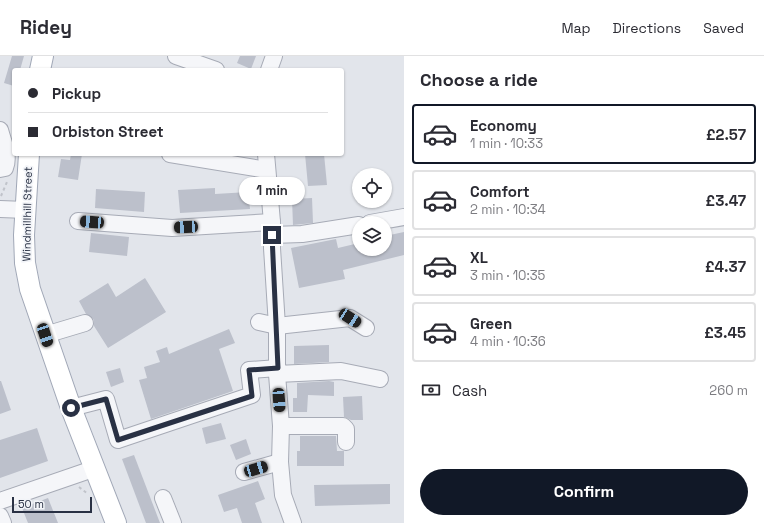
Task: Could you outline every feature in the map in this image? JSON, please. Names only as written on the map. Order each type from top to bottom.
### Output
[{"type":"main road","points":[[40,68],[43,56]]},
{"type":"main road","name":"Windmillhill Street","points":[[29,156],[25,263],[30,289],[93,469],[116,523]]},
{"type":"street","points":[[176,56],[210,68]]},
{"type":"street","points":[[270,68],[274,56]]},
{"type":"street","points":[[0,130],[7,155],[7,163],[5,168],[0,169]]},
{"type":"street","points":[[182,156],[267,170]]},
{"type":"street","points":[[266,156],[272,229],[277,326],[281,426],[280,462],[283,495],[293,523]]},
{"type":"street","points":[[0,209],[26,210]]},
{"type":"street","points":[[392,219],[404,217]]},
{"type":"street","points":[[78,221],[172,228],[272,229],[302,234],[352,226]]},
{"type":"street","points":[[258,322],[277,326],[350,318],[366,328]]},
{"type":"street","points":[[45,335],[85,323]]},
{"type":"street","points":[[71,408],[106,399],[118,440],[252,396],[249,370],[341,371],[380,380]]},
{"type":"street","points":[[281,426],[343,426],[346,429],[346,442]]},
{"type":"street","points":[[244,472],[280,462]]},
{"type":"street","points":[[0,501],[93,469]]},
{"type":"street","points":[[163,498],[173,523]]},
{"type":"street","points":[[0,516],[3,523]]},
{"type":"building","points":[[12,56],[24,56],[21,68],[12,68],[12,85],[4,83]]},
{"type":"building","points":[[240,56],[256,56],[251,68],[237,63]]},
{"type":"building","points":[[71,156],[82,156],[78,180],[58,177],[61,159],[70,160]]},
{"type":"building","points":[[305,156],[324,156],[327,185],[308,186]]},
{"type":"building","points":[[215,188],[215,194],[248,192],[250,209],[180,213],[178,190]]},
{"type":"building","points":[[96,189],[145,192],[144,212],[95,208]]},
{"type":"building","points":[[312,198],[313,223],[293,225],[292,199]]},
{"type":"building","points":[[404,232],[404,255],[343,270],[345,279],[299,288],[291,248],[336,239],[338,248],[352,245],[352,256],[392,256],[392,235]]},
{"type":"building","points":[[91,233],[129,237],[127,256],[89,252]]},
{"type":"building","points":[[145,278],[166,312],[108,348],[94,326],[94,320],[86,314],[79,301],[108,283],[116,297]]},
{"type":"building","points":[[229,329],[235,343],[219,349],[233,391],[151,419],[139,380],[147,378],[144,367],[160,362],[156,351],[167,347],[169,354]]},
{"type":"building","points":[[329,345],[329,362],[294,364],[294,346]]},
{"type":"building","points":[[120,368],[124,382],[111,387],[106,372]]},
{"type":"building","points":[[0,381],[11,410],[0,414]]},
{"type":"building","points":[[334,382],[334,396],[308,395],[307,412],[293,412],[293,398],[297,398],[297,383]]},
{"type":"building","points":[[362,396],[363,420],[351,420],[344,417],[343,397]]},
{"type":"building","points":[[221,423],[226,439],[206,444],[202,428]]},
{"type":"building","points":[[37,428],[48,461],[0,478],[0,440]]},
{"type":"building","points":[[300,436],[336,436],[337,451],[344,451],[344,466],[297,466],[297,451],[300,451]]},
{"type":"building","points":[[246,439],[251,454],[236,460],[230,445]]},
{"type":"building","points":[[134,455],[160,523],[146,523],[122,459]]},
{"type":"building","points":[[258,481],[265,499],[255,503],[262,523],[242,523],[237,508],[224,512],[218,495]]},
{"type":"building","points":[[390,484],[390,504],[315,506],[314,485]]},
{"type":"building","points":[[48,498],[58,523],[28,523],[22,508]]},
{"type":"route","points":[[71,408],[106,399],[118,440],[252,396],[249,370],[278,368],[276,289],[272,235]]}]
